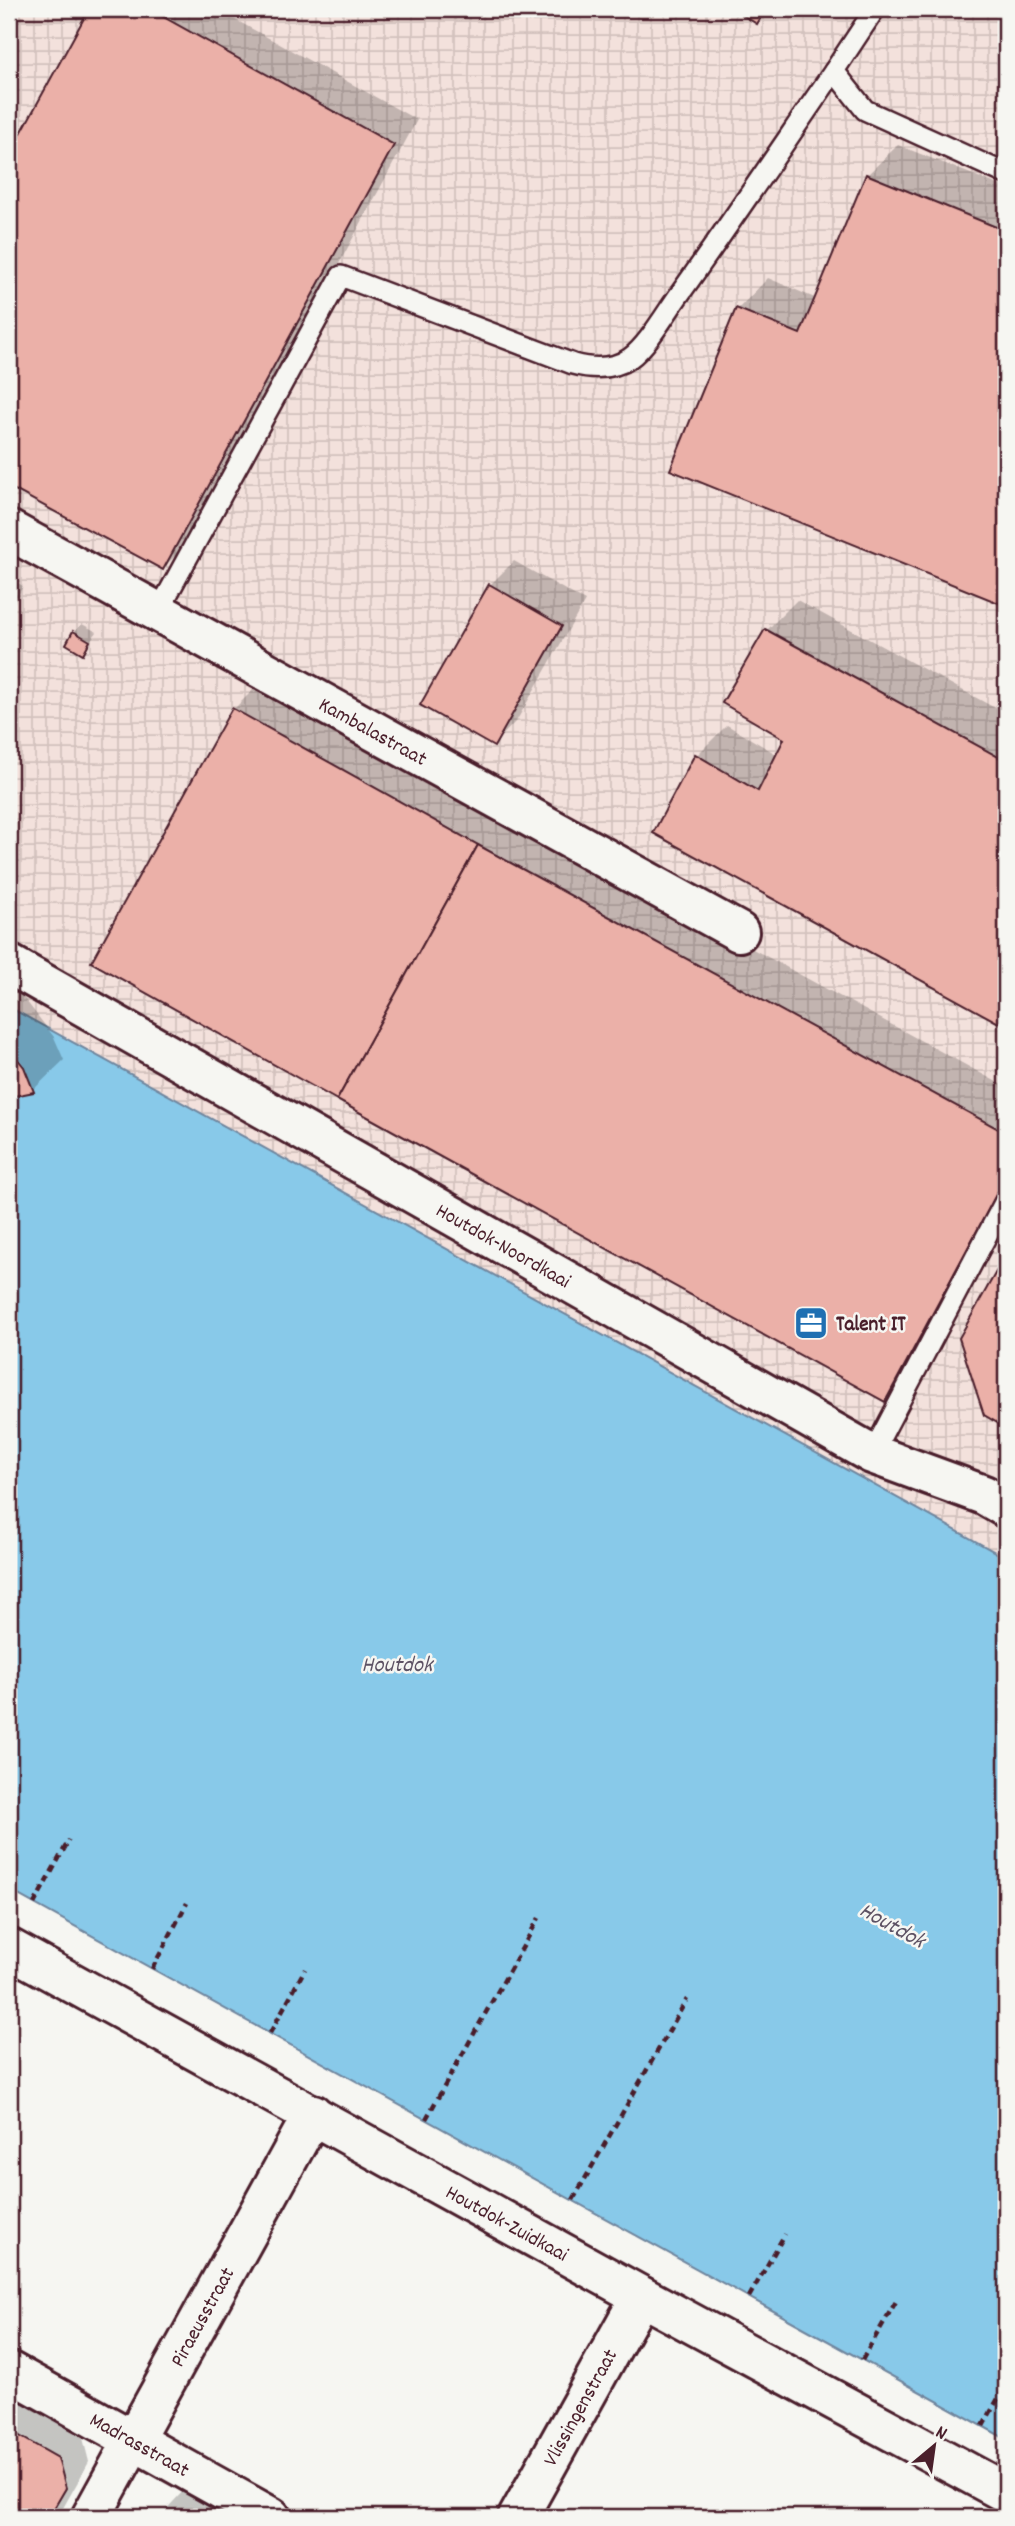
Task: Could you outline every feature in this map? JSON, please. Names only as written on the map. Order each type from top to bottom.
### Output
[{"type":"street","name":"Kambalastraat","points":[[9,530],[739,932]]},
{"type":"street","name":"Houtdok-Noordkaai","points":[[9,964],[872,1454],[984,1495],[1006,1508]]},
{"type":"street","name":"Houtdok-Zuidkaai","points":[[9,1948],[1006,2493]]},
{"type":"street","name":"Piraeusstraat","points":[[91,2517],[313,2114]]},
{"type":"street","name":"Vlissingenstraat","points":[[517,2517],[642,2296]]},
{"type":"street","name":"Madrasstraat","points":[[9,2371],[271,2517]]},
{"type":"lane","points":[[158,612],[341,276],[573,364],[590,368],[610,366],[629,358],[642,346],[701,263],[875,9]]},
{"type":"lane","points":[[834,71],[865,110],[1006,174]]},
{"type":"lane","points":[[872,1454],[1006,1199]]},
{"type":"path","points":[[34,1904],[69,1840]]},
{"type":"path","points":[[152,1969],[187,1903]]},
{"type":"path","points":[[426,2119],[539,1918]]},
{"type":"path","points":[[270,2034],[304,1969]]},
{"type":"path","points":[[573,2200],[687,1999]]},
{"type":"path","points":[[749,2297],[785,2234]]},
{"type":"path","points":[[862,2360],[898,2298]]},
{"type":"path","points":[[983,2426],[1006,2384]]},
{"type":"shaded area","points":[[9,9],[1006,9],[1006,1558],[9,1006]]},
{"type":"water","name":"Houtdok","points":[[9,1007],[1006,1558],[1006,2439],[9,1890]]},
{"type":"building","points":[[89,9],[149,9],[394,145],[163,570],[9,487],[9,155]]},
{"type":"building","points":[[733,9],[766,9],[757,24]]},
{"type":"building","points":[[866,174],[1006,231],[1006,606],[670,470],[736,308],[800,334]]},
{"type":"building","points":[[489,584],[562,626],[494,747],[420,705]]},
{"type":"building","points":[[765,629],[1006,761],[1006,1027],[653,833],[695,754],[758,791],[784,739],[722,703]]},
{"type":"building","points":[[73,631],[90,641],[83,654],[66,644]]},
{"type":"building","points":[[232,708],[478,845],[337,1100],[91,962]]},
{"type":"building","points":[[478,845],[1006,1133],[1006,1177],[885,1402],[337,1100]]},
{"type":"building","points":[[9,1048],[24,1067],[34,1092],[9,1097]]},
{"type":"building","points":[[1006,1254],[1006,1428],[984,1415],[959,1338]]},
{"type":"building","points":[[9,2430],[58,2458],[66,2488],[49,2517],[25,2517],[9,2508]]},
{"type":"place","name":"Talent IT","points":[[811,1323]]}]
